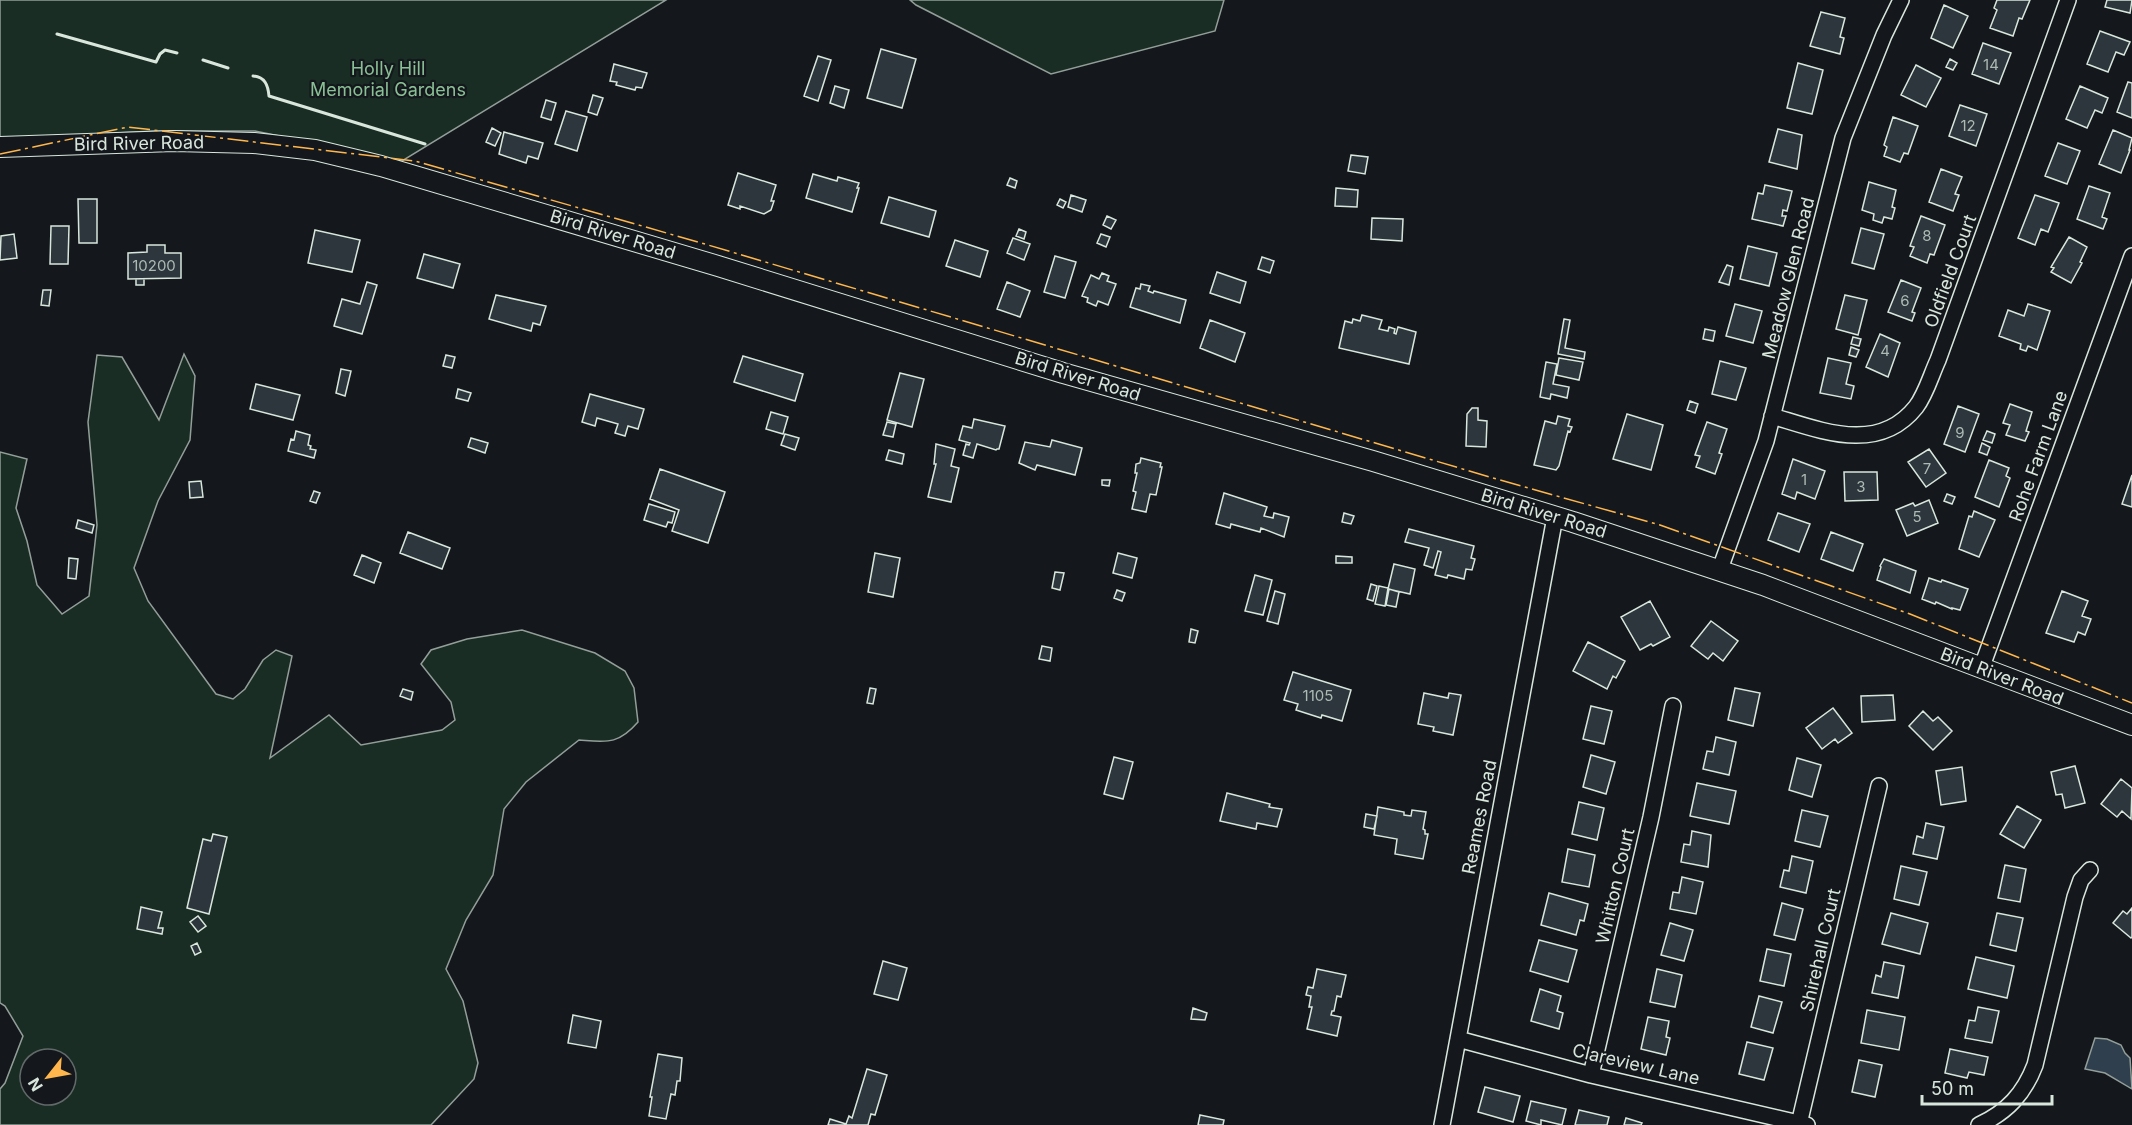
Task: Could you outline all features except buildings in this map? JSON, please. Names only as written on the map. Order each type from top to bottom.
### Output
[{"type":"street","name":"Meadow Glen Road","points":[[1720,569],[1766,441],[1843,138],[1884,35],[1901,0]]},
{"type":"street","name":"Oldfield Court","points":[[1772,416],[1828,432],[1852,436],[1878,433],[1891,428],[1906,418],[1918,404],[1938,360],[2068,0]]},
{"type":"street","name":"Bird River Road","points":[[0,147],[174,141],[273,144],[335,154],[413,175],[556,216],[1052,369],[1373,461],[1720,569],[2132,725]]},
{"type":"street","name":"Rohe Farm Lane","points":[[1981,669],[2132,256]]},
{"type":"street","name":"Reames Road","points":[[1442,1125],[1555,517]]},
{"type":"street","name":"Whitton Court","points":[[1591,1075],[1651,816],[1673,706]]},
{"type":"street","name":"Shirehall Court","points":[[1803,1124],[1879,786]]},
{"type":"street","points":[[1979,1125],[1997,1117],[2027,1085],[2035,1065],[2075,897],[2081,880],[2090,870]]},
{"type":"street","name":"Clareview Lane","points":[[1458,1039],[1591,1075],[1803,1124]]},
{"type":"green space","name":"Holly Hill Memorial Gardens","points":[[0,0],[666,0],[402,161],[255,131],[154,131],[0,139]]},
{"type":"green space","points":[[910,0],[1224,0],[1215,31],[1051,74]]},
{"type":"green space","points":[[184,354],[195,376],[190,440],[158,501],[134,568],[148,601],[216,694],[233,699],[245,689],[263,660],[276,650],[292,656],[270,758],[329,715],[361,745],[442,730],[455,720],[451,702],[421,664],[431,650],[467,639],[522,630],[595,653],[625,671],[634,688],[638,722],[631,729],[612,740],[579,740],[526,782],[504,809],[493,875],[466,920],[446,969],[463,1001],[478,1063],[474,1079],[431,1125],[0,1125],[0,1089],[5,1083],[18,1049],[18,1107],[78,1107],[78,1047],[19,1047],[23,1036],[5,1006],[0,1003],[0,452],[27,459],[16,508],[27,541],[37,585],[62,614],[89,596],[97,525],[88,422],[97,355],[122,357],[159,420]]},
{"type":"water","points":[[2095,1038],[2107,1039],[2121,1045],[2130,1058],[2132,1089],[2105,1073],[2085,1069]]},
{"type":"wall","points":[[57,34],[156,62],[165,50],[177,53]]},
{"type":"wall","points":[[203,60],[228,68]]},
{"type":"wall","points":[[253,76],[265,82],[269,96],[425,144]]},
{"type":"power","points":[[0,154],[128,127],[415,161],[1660,525],[1910,614],[2132,703]]}]
